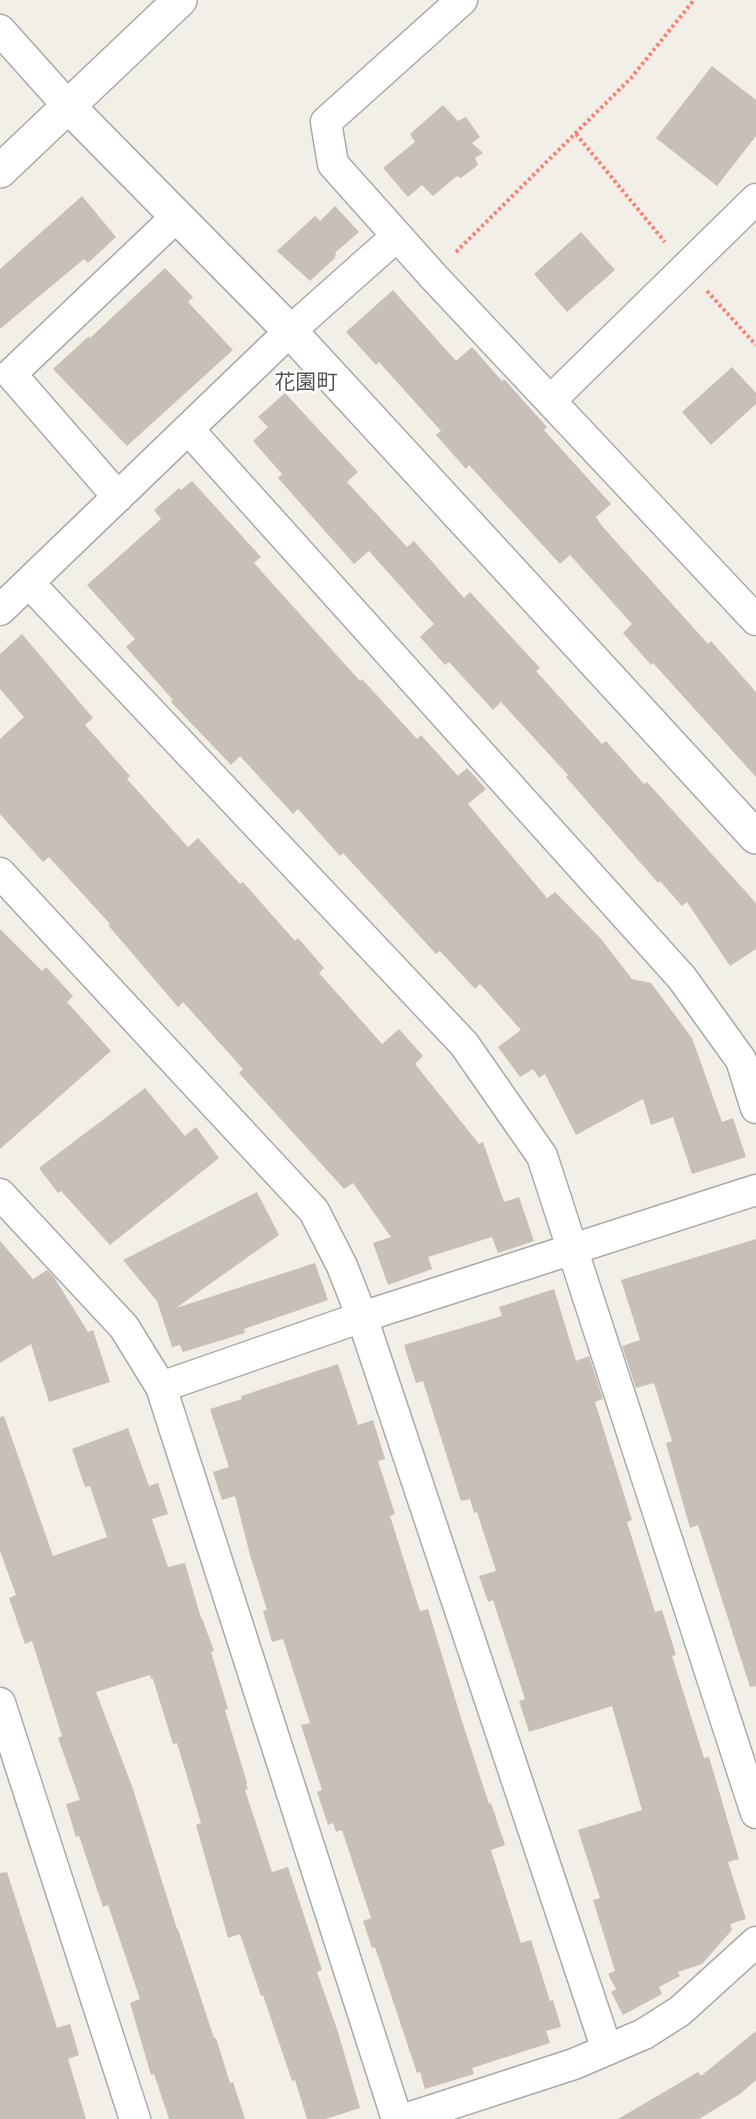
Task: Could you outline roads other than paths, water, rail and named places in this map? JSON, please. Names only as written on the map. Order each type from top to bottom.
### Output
[{"type":"street","points":[[0,171],[180,0]]},
{"type":"street","points":[[462,0],[326,122],[333,164],[432,276],[756,620]]},
{"type":"street","points":[[0,30],[68,106],[290,331],[756,837]]},
{"type":"street","points":[[551,400],[756,199]]},
{"type":"street","points":[[118,497],[11,374],[177,216]]},
{"type":"street","points":[[0,610],[290,331],[397,236]]},
{"type":"street","points":[[188,429],[682,978],[741,1060],[756,1108]]},
{"type":"street","points":[[30,583],[464,1044],[542,1156],[756,1813]]},
{"type":"street","points":[[0,873],[314,1211],[342,1266],[362,1317],[607,2050]]},
{"type":"street","points":[[161,1387],[362,1317],[756,1190]]},
{"type":"street","points":[[0,1194],[124,1327],[161,1387],[397,2119]]},
{"type":"street","points":[[0,1703],[135,2119]]},
{"type":"street","points":[[405,2119],[574,2064],[644,2034],[680,2012],[756,1942]]},
{"type":"district","name":"花園町","points":[[306,384]]}]
